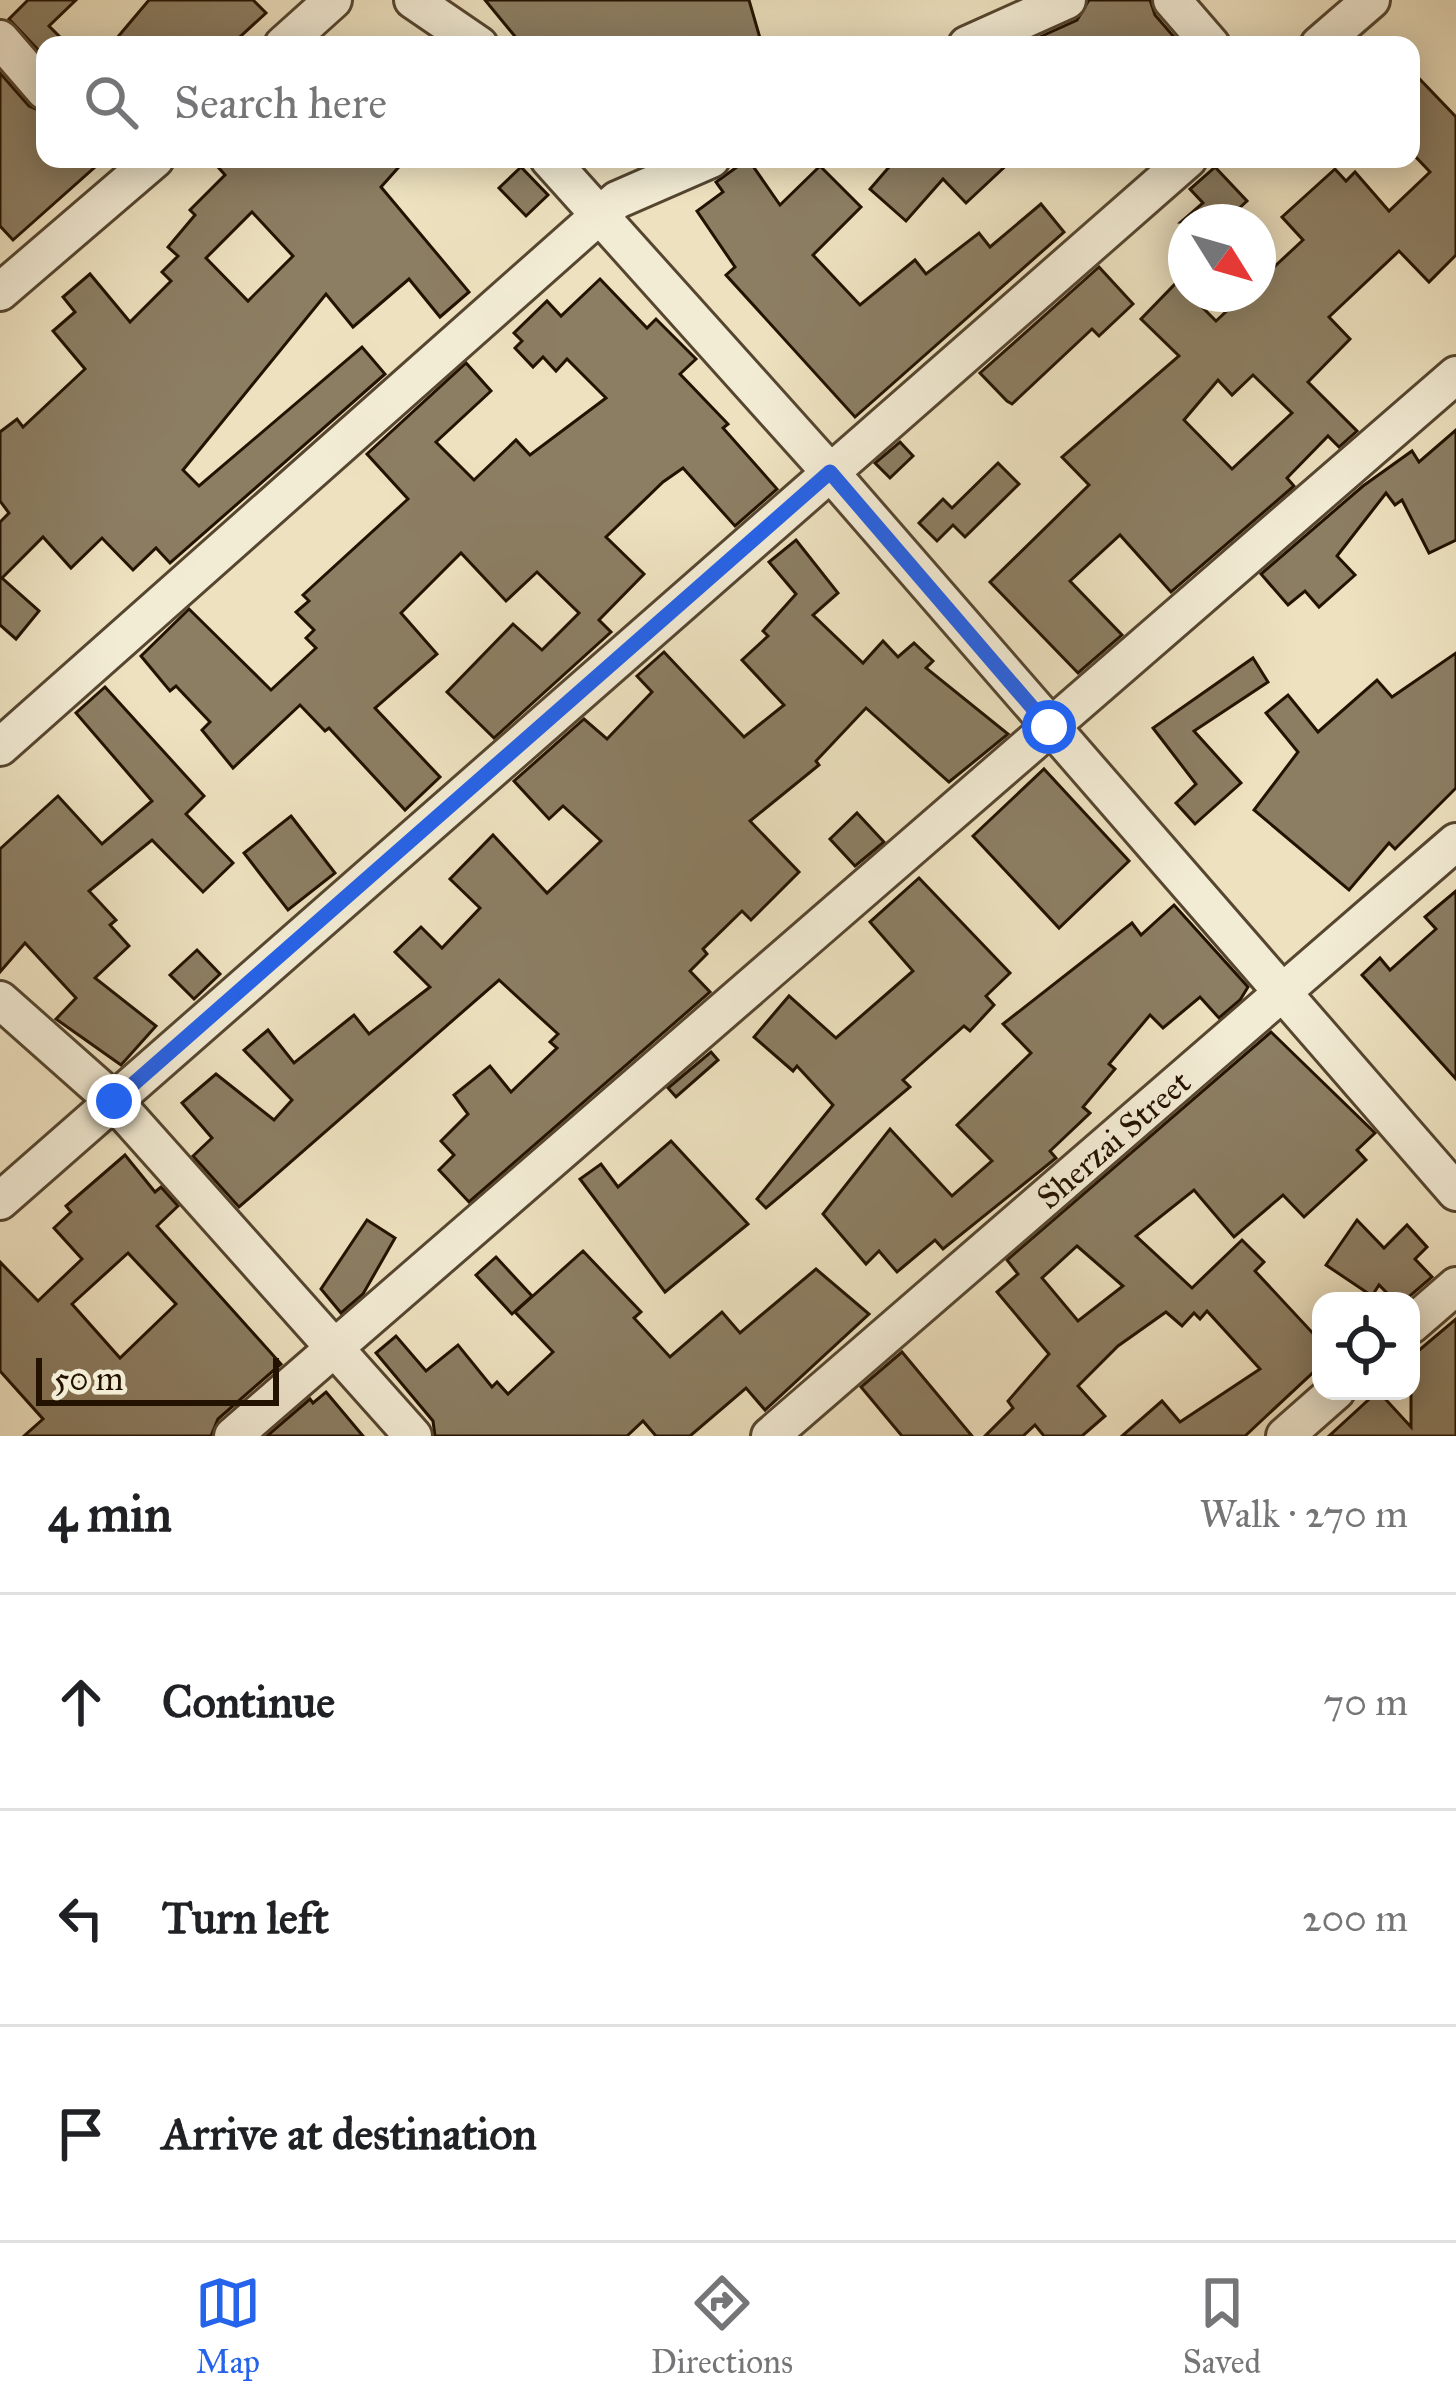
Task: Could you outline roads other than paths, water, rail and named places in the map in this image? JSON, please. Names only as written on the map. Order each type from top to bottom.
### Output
[{"type":"street","points":[[293,36],[333,0]]},
{"type":"street","points":[[395,0],[429,36]]},
{"type":"street","points":[[413,0],[465,36]]},
{"type":"street","points":[[987,36],[1067,0]]},
{"type":"street","points":[[1172,0],[1203,36]]},
{"type":"street","points":[[1329,36],[1371,0]]},
{"type":"street","points":[[0,39],[36,81]]},
{"type":"street","points":[[560,168],[610,207]]},
{"type":"street","points":[[586,168],[610,207],[1056,721],[1291,986],[1456,1160]]},
{"type":"street","points":[[0,747],[610,207],[692,168]]},
{"type":"street","points":[[0,1201],[1178,168]]},
{"type":"street","points":[[0,292],[115,172]]},
{"type":"street","points":[[233,1436],[1456,375]]},
{"type":"street","name":"Sherzai Street","points":[[770,1436],[1456,842]]},
{"type":"street","points":[[1291,986],[1456,1192]]},
{"type":"street","points":[[0,1000],[114,1101],[413,1436]]},
{"type":"street","points":[[1420,1317],[1456,1286]]},
{"type":"street","points":[[1285,1436],[1326,1400]]}]
